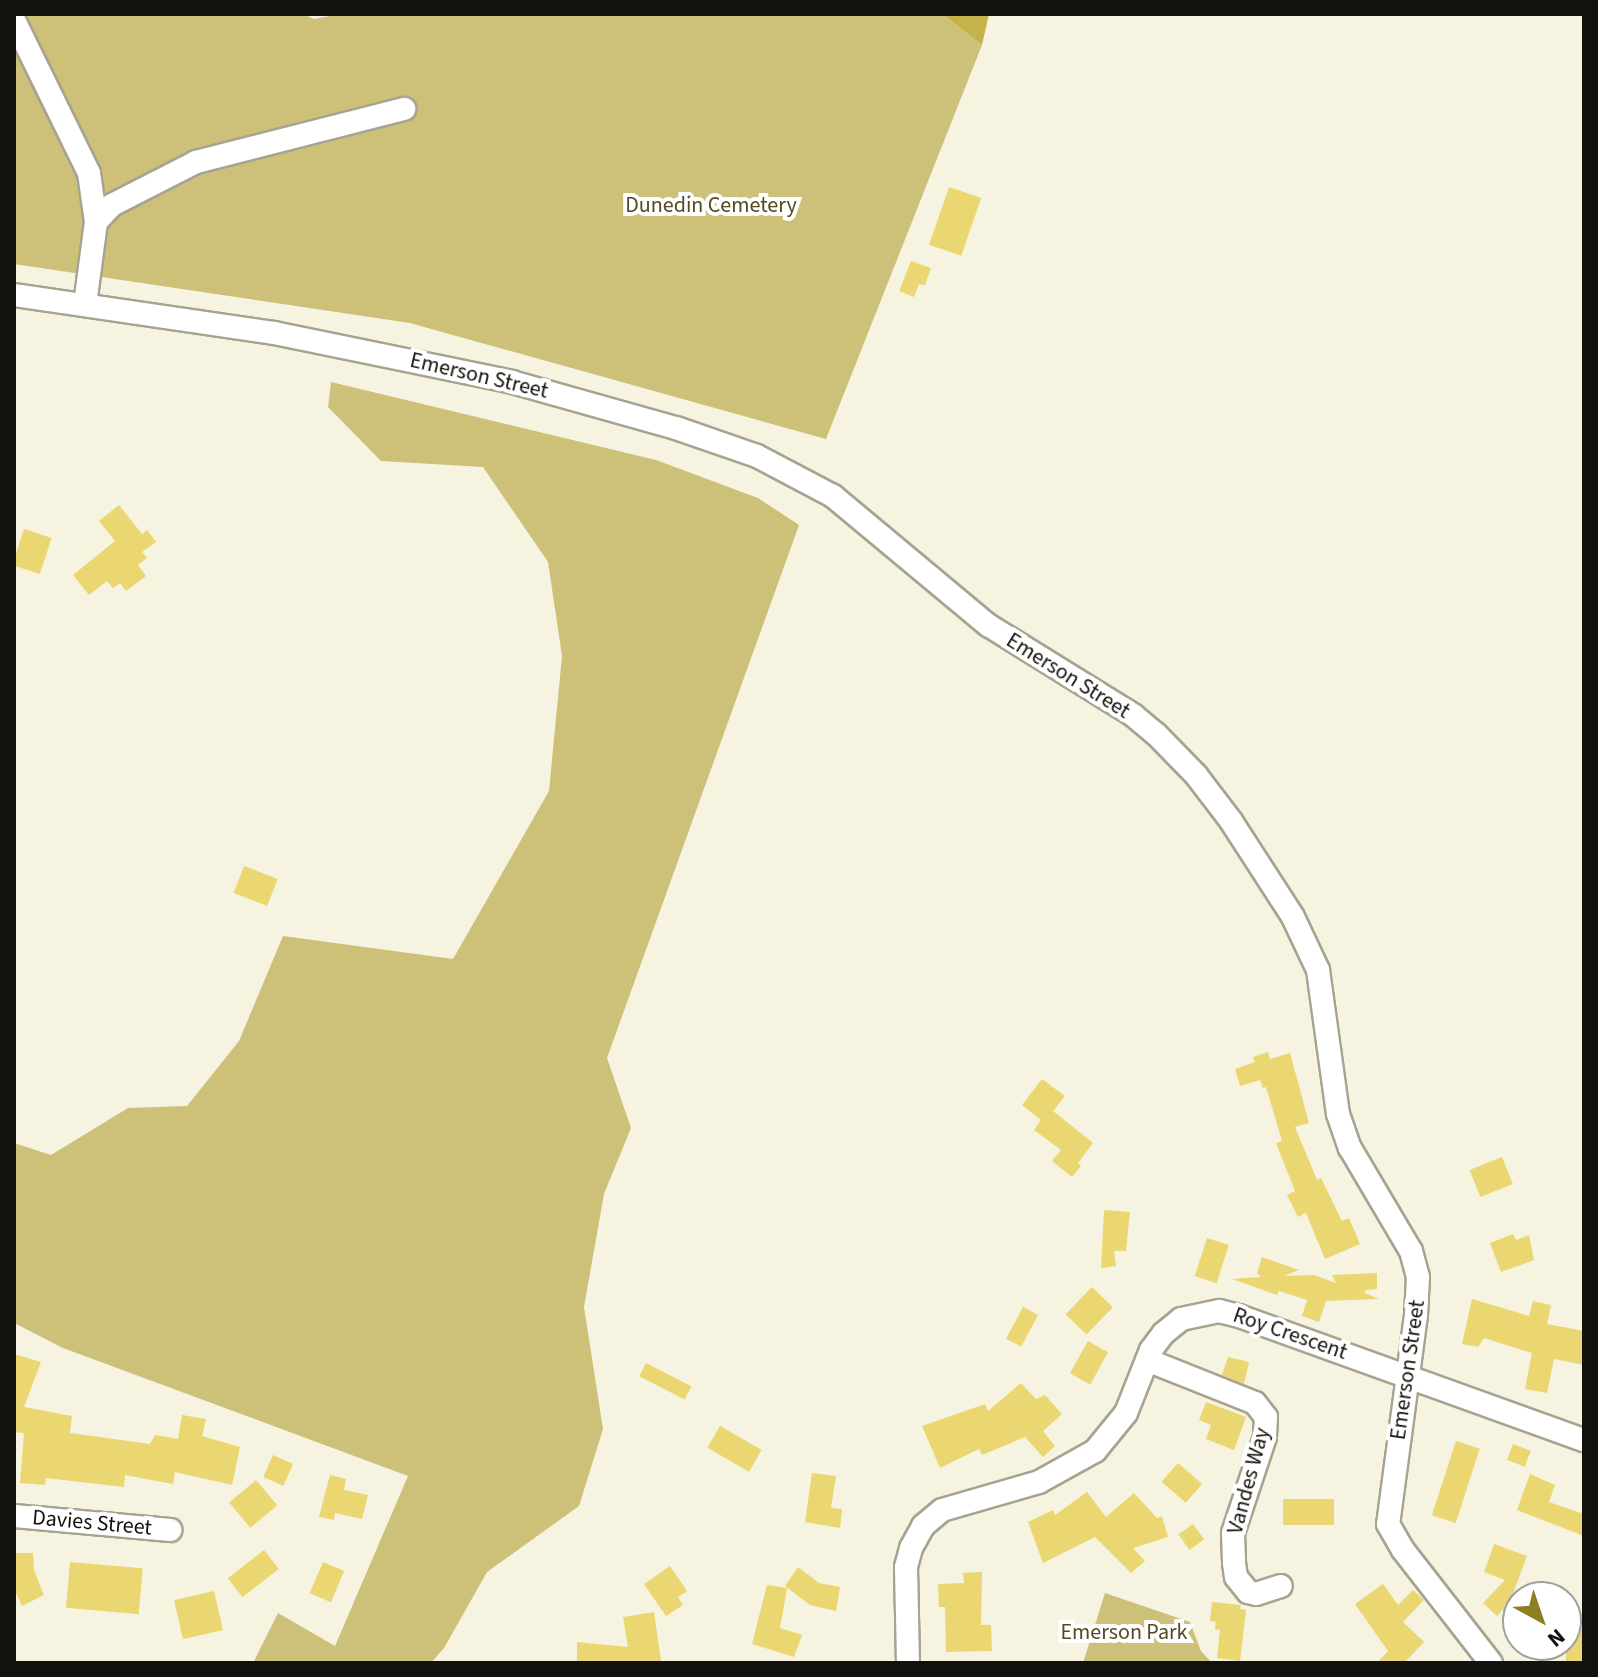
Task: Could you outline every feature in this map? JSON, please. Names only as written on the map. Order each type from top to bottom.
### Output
[{"type":"street","points":[[14,20],[89,173],[96,222],[85,304]]},
{"type":"street","points":[[96,222],[112,205],[196,162],[404,109]]},
{"type":"street","name":"Emerson Street","points":[[14,295],[274,333],[512,382],[676,428],[757,456],[833,496],[988,625],[1133,715],[1156,734],[1196,775],[1231,821],[1293,917],[1312,956],[1323,995],[1330,1078],[1338,1114],[1350,1148],[1415,1262],[1419,1294],[1388,1524],[1403,1550],[1491,1663]]},
{"type":"street","name":"Roy Crescent","points":[[908,1663],[906,1567],[911,1548],[923,1526],[942,1510],[1039,1482],[1095,1451],[1126,1413],[1147,1360],[1164,1333],[1181,1319],[1219,1311],[1584,1440]]},
{"type":"street","name":"Vandes Way","points":[[1147,1360],[1255,1403],[1266,1417],[1265,1437],[1233,1533],[1234,1563],[1236,1577],[1248,1592],[1256,1594],[1281,1586]]},
{"type":"street","name":"Davies Street","points":[[14,1516],[170,1530]]},
{"type":"green space","name":"Dunedin Cemetery","points":[[14,14],[303,14],[314,19],[341,14],[942,14],[982,45],[826,439],[410,323],[14,264]]},
{"type":"green space","points":[[331,382],[656,460],[758,498],[799,525],[607,1058],[631,1128],[604,1194],[584,1307],[603,1429],[579,1506],[487,1572],[444,1648],[431,1663],[253,1663],[278,1613],[335,1646],[408,1476],[63,1348],[14,1323],[14,1143],[51,1155],[128,1108],[187,1106],[239,1041],[283,936],[453,959],[549,791],[562,656],[548,562],[483,467],[381,461],[328,407]]},
{"type":"green space","name":"Emerson Park","points":[[1105,1593],[1190,1622],[1201,1651],[1212,1663],[1083,1663]]},
{"type":"shaded area","points":[[942,14],[989,14],[982,45]]},
{"type":"building","points":[[949,187],[981,198],[961,256],[929,245]]},
{"type":"building","points":[[911,261],[931,268],[925,285],[919,284],[914,297],[899,291]]},
{"type":"building","points":[[119,505],[142,534],[147,530],[156,542],[142,552],[147,558],[138,565],[146,576],[126,591],[120,583],[113,588],[107,581],[89,595],[73,575],[115,541],[99,521]]},
{"type":"building","points":[[24,529],[52,538],[40,574],[14,566]]},
{"type":"building","points":[[244,866],[278,879],[267,906],[234,893]]},
{"type":"building","points":[[1268,1052],[1270,1059],[1290,1053],[1309,1123],[1295,1127],[1317,1180],[1321,1178],[1342,1221],[1349,1218],[1360,1244],[1325,1259],[1306,1213],[1298,1217],[1287,1195],[1295,1191],[1276,1143],[1282,1141],[1266,1087],[1263,1088],[1260,1080],[1240,1086],[1235,1069],[1255,1062],[1253,1057]]},
{"type":"building","points":[[1042,1079],[1065,1096],[1053,1111],[1093,1143],[1072,1177],[1052,1161],[1061,1150],[1034,1130],[1041,1120],[1022,1105]]},
{"type":"building","points":[[1502,1157],[1513,1184],[1480,1197],[1470,1170]]},
{"type":"building","points":[[1104,1210],[1130,1212],[1126,1251],[1114,1251],[1116,1266],[1101,1268]]},
{"type":"building","points":[[1513,1234],[1516,1240],[1529,1235],[1534,1260],[1501,1272],[1490,1243]]},
{"type":"building","points":[[1207,1238],[1229,1245],[1217,1283],[1195,1276]]},
{"type":"building","points":[[1262,1257],[1299,1270],[1284,1276],[1314,1275],[1336,1283],[1332,1275],[1377,1273],[1377,1289],[1365,1290],[1365,1293],[1379,1299],[1326,1301],[1319,1322],[1302,1316],[1307,1300],[1279,1291],[1277,1295],[1232,1279],[1261,1277],[1257,1273]]},
{"type":"building","points":[[1092,1287],[1113,1307],[1086,1334],[1066,1314]]},
{"type":"building","points":[[1472,1299],[1529,1316],[1533,1301],[1551,1305],[1547,1324],[1584,1331],[1584,1365],[1554,1359],[1547,1393],[1525,1389],[1532,1353],[1484,1338],[1478,1347],[1462,1344]]},
{"type":"building","points":[[1023,1307],[1038,1315],[1021,1347],[1006,1339]]},
{"type":"building","points":[[1088,1341],[1108,1352],[1090,1385],[1070,1373]]},
{"type":"building","points":[[14,1354],[41,1362],[24,1407],[72,1416],[70,1433],[150,1444],[155,1435],[178,1439],[182,1415],[206,1419],[202,1436],[240,1447],[232,1485],[175,1472],[173,1484],[125,1475],[124,1487],[46,1478],[45,1485],[20,1483],[24,1433],[14,1432]]},
{"type":"building","points":[[1228,1357],[1249,1362],[1244,1384],[1222,1375]]},
{"type":"building","points":[[646,1363],[691,1386],[685,1400],[639,1376]]},
{"type":"building","points":[[1021,1383],[1036,1399],[1045,1395],[1062,1414],[1043,1431],[1055,1446],[1043,1457],[1025,1437],[982,1455],[979,1449],[940,1468],[922,1426],[985,1404],[988,1411]]},
{"type":"building","points":[[1206,1402],[1246,1417],[1234,1450],[1206,1439],[1211,1425],[1199,1420]]},
{"type":"building","points":[[720,1426],[762,1450],[749,1472],[708,1448]]},
{"type":"building","points":[[1456,1441],[1480,1449],[1456,1523],[1432,1515]]},
{"type":"building","points":[[1513,1444],[1531,1451],[1525,1467],[1507,1460]]},
{"type":"building","points":[[273,1455],[293,1464],[283,1486],[263,1477]]},
{"type":"building","points":[[1178,1463],[1202,1484],[1186,1503],[1162,1482]]},
{"type":"building","points":[[812,1473],[836,1476],[831,1508],[842,1509],[840,1528],[805,1522]]},
{"type":"building","points":[[1530,1474],[1555,1485],[1549,1502],[1584,1514],[1584,1536],[1517,1510]]},
{"type":"building","points":[[330,1475],[346,1479],[344,1490],[368,1495],[362,1519],[335,1513],[334,1520],[319,1517]]},
{"type":"building","points":[[256,1480],[277,1505],[250,1528],[229,1502]]},
{"type":"building","points":[[1087,1492],[1106,1517],[1134,1493],[1157,1518],[1162,1516],[1168,1537],[1133,1548],[1145,1561],[1131,1573],[1095,1537],[1043,1563],[1028,1522],[1053,1510],[1055,1515]]},
{"type":"building","points":[[1283,1499],[1334,1499],[1334,1525],[1283,1525]]},
{"type":"building","points":[[1193,1524],[1204,1539],[1190,1550],[1178,1535]]},
{"type":"building","points":[[1494,1544],[1527,1556],[1518,1581],[1504,1581],[1484,1572]]},
{"type":"building","points":[[264,1550],[279,1569],[243,1597],[228,1578]]},
{"type":"building","points":[[14,1553],[33,1553],[34,1570],[44,1595],[22,1606],[14,1589]]},
{"type":"building","points":[[70,1562],[143,1568],[139,1614],[66,1608]]},
{"type":"building","points":[[323,1562],[344,1571],[331,1602],[310,1593]]},
{"type":"building","points":[[670,1566],[687,1591],[678,1597],[683,1605],[666,1616],[644,1584]]},
{"type":"building","points":[[798,1567],[819,1583],[840,1587],[836,1611],[810,1605],[785,1586]]},
{"type":"building","points":[[982,1572],[981,1625],[991,1625],[992,1651],[946,1652],[945,1607],[939,1607],[938,1584],[964,1583],[963,1573]]},
{"type":"building","points":[[1502,1583],[1502,1611],[1497,1616],[1483,1603]]},
{"type":"building","points":[[1383,1584],[1398,1605],[1413,1590],[1424,1600],[1403,1622],[1424,1642],[1404,1663],[1377,1663],[1388,1651],[1355,1604]]},
{"type":"building","points":[[767,1585],[787,1588],[780,1628],[802,1635],[794,1657],[752,1644]]},
{"type":"building","points":[[214,1591],[223,1630],[183,1639],[174,1600]]},
{"type":"building","points":[[1212,1602],[1241,1605],[1240,1609],[1246,1610],[1240,1661],[1217,1658],[1220,1630],[1215,1629],[1216,1622],[1210,1621]]},
{"type":"building","points":[[654,1612],[661,1661],[577,1663],[577,1642],[628,1647],[623,1617]]},
{"type":"building","points":[[1582,1628],[1584,1663],[1566,1663],[1582,1661]]}]
